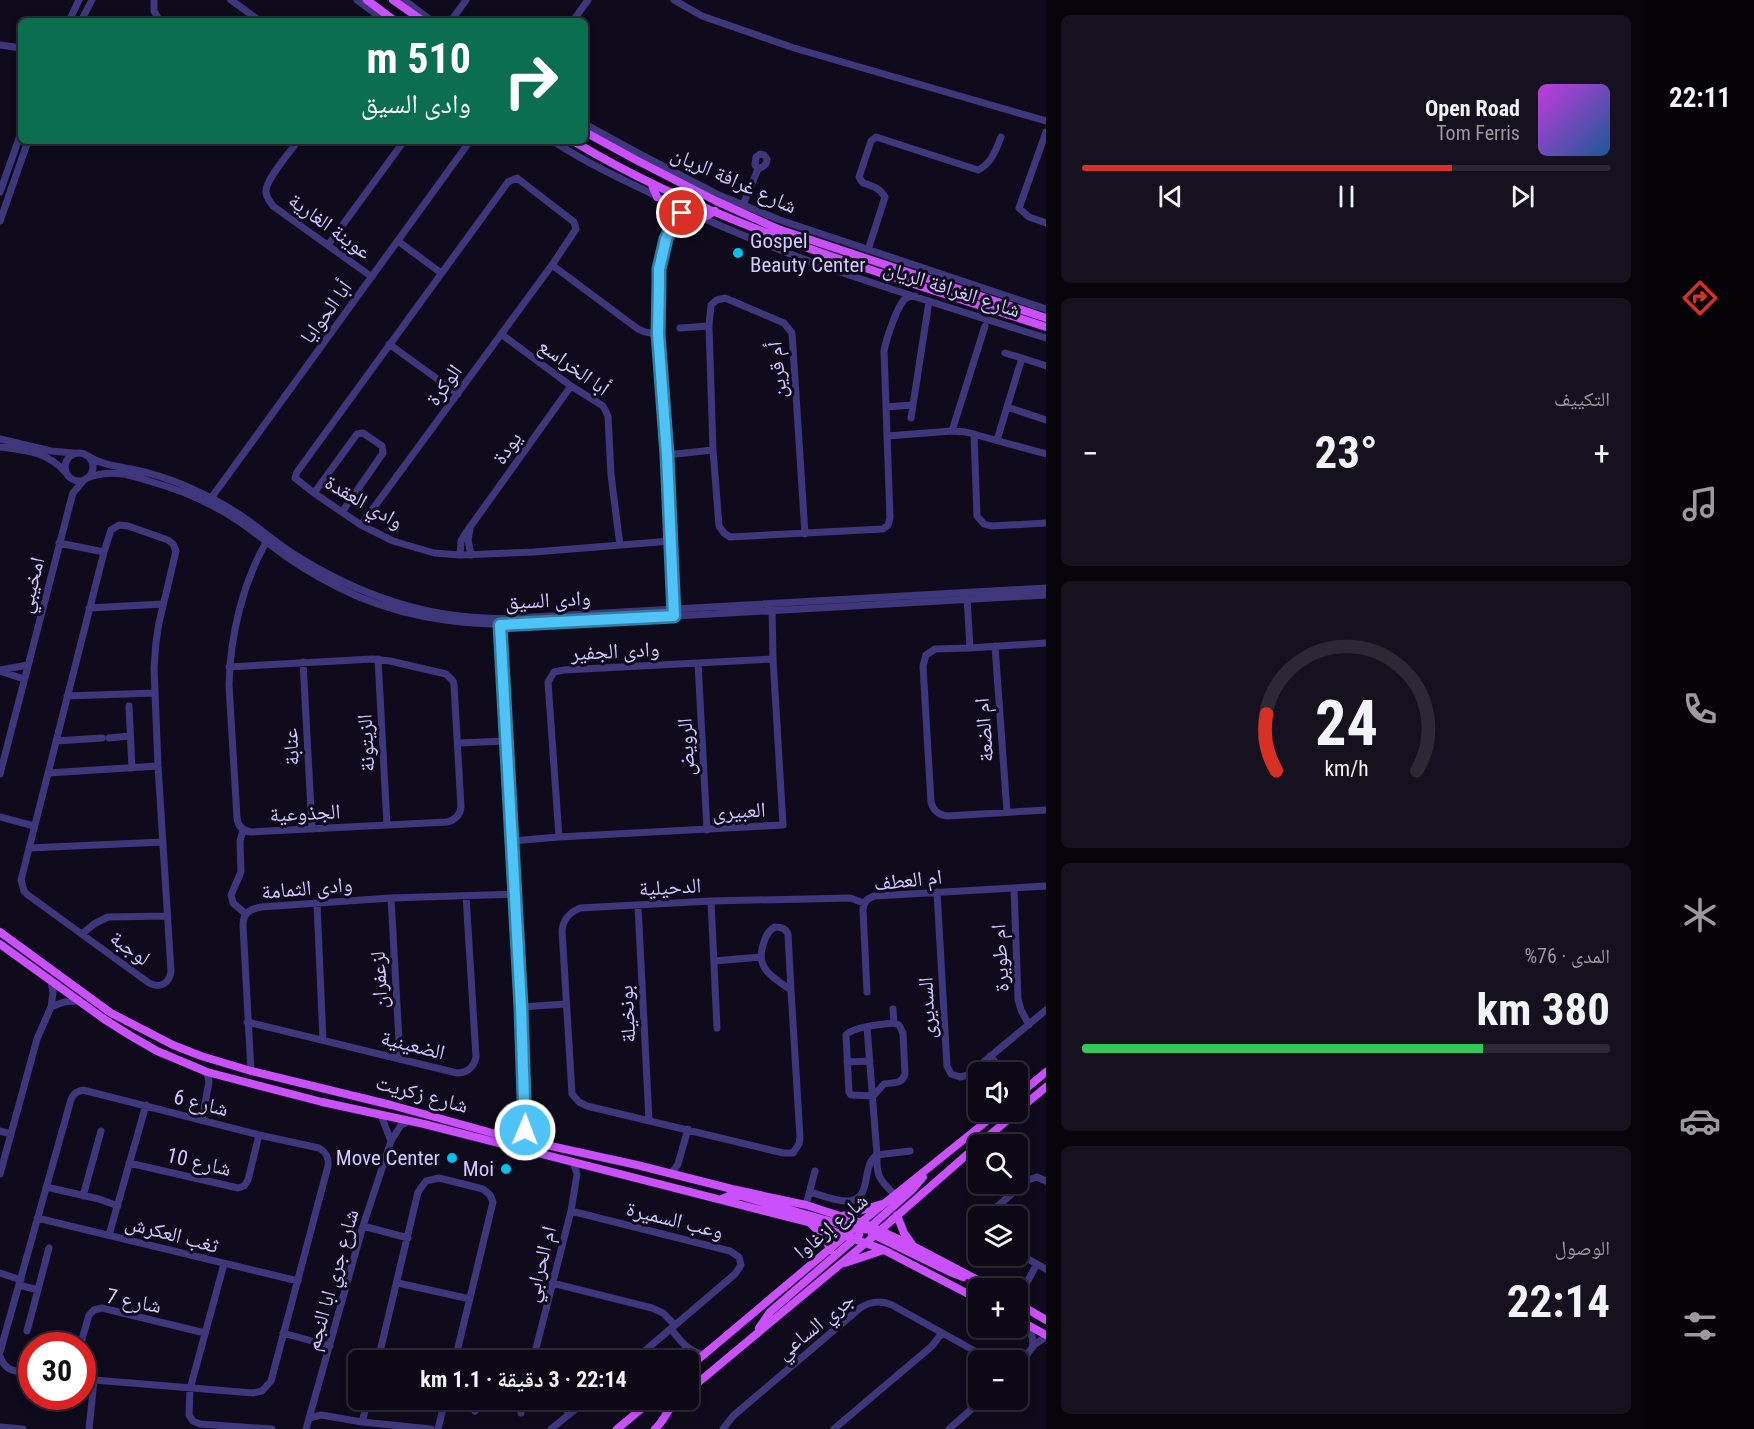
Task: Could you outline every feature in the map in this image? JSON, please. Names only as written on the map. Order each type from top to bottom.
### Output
[{"type":"main road","points":[[367,0],[391,18]]},
{"type":"main road","points":[[393,0],[424,18]]},
{"type":"main road","name":"شارع الغرافة الريان","points":[[588,134],[706,196],[778,229],[1046,318]]},
{"type":"main road","name":"شارع الغرافة الريان","points":[[578,144],[621,169],[775,237],[1046,327]]},
{"type":"main road","points":[[651,183],[657,197]]},
{"type":"main road","points":[[703,218],[715,211]]},
{"type":"main road","name":"شارع زكريت","points":[[0,932],[121,1019],[173,1045],[251,1071],[517,1138],[806,1205],[842,1216],[885,1250],[968,1294]]},
{"type":"main road","name":"شارع زكريت","points":[[0,944],[116,1027],[150,1047],[211,1073],[808,1222],[864,1232],[915,1247],[973,1278]]},
{"type":"main road","points":[[1028,1087],[1046,1072]]},
{"type":"main road","name":"شارع إزغاوا","points":[[1028,1102],[1044,1090]]},
{"type":"main road","name":"شارع إزغاوا","points":[[699,1382],[839,1265],[885,1203],[986,1122]]},
{"type":"main road","name":"شارع إزغاوا","points":[[991,1134],[1004,1122]]},
{"type":"main road","name":"شارع إزغاوا","points":[[699,1359],[830,1250],[897,1215],[968,1154]]},
{"type":"main road","points":[[757,1334],[770,1312],[916,1185],[926,1170]]},
{"type":"main road","points":[[722,1199],[733,1195],[741,1196],[864,1232],[955,1275],[970,1278]]},
{"type":"main road","points":[[842,1216],[885,1203]]},
{"type":"main road","points":[[897,1215],[904,1233],[915,1247]]},
{"type":"main road","points":[[808,1222],[826,1239],[830,1250]]},
{"type":"main road","points":[[839,1265],[885,1250]]},
{"type":"main road","points":[[1028,1309],[1046,1320]]},
{"type":"main road","points":[[1028,1326],[1046,1336]]},
{"type":"main road","points":[[617,1429],[640,1410]]},
{"type":"main road","points":[[655,1429],[668,1410]]},
{"type":"street","points":[[70,18],[79,0]]},
{"type":"street","points":[[83,18],[92,0]]},
{"type":"street","points":[[154,0],[153,11],[158,18]]},
{"type":"street","points":[[231,0],[256,18]]},
{"type":"street","points":[[357,0],[381,18]]},
{"type":"street","points":[[404,0],[426,18]]},
{"type":"street","points":[[452,18],[466,0]]},
{"type":"street","points":[[575,18],[588,0]]},
{"type":"street","points":[[674,0],[702,16],[794,48],[1046,121]]},
{"type":"street","points":[[0,45],[18,48]]},
{"type":"street","name":"شارع غرافة الريان","points":[[588,126],[663,167],[780,220],[1046,309]]},
{"type":"street","points":[[1046,132],[1043,149],[1019,208],[1029,217],[1046,223]]},
{"type":"street","points":[[868,250],[885,197],[882,191],[863,183],[859,177],[871,141],[876,137],[978,170],[983,168],[996,152],[1001,137]]},
{"type":"street","points":[[0,192],[18,141]]},
{"type":"street","points":[[0,221],[27,144]]},
{"type":"street","name":"عوينة الغارية","points":[[296,144],[268,182],[267,196],[273,206],[372,277]]},
{"type":"street","points":[[328,245],[402,144]]},
{"type":"street","name":"أبا الحوايا","points":[[209,501],[468,144]]},
{"type":"street","name":"شارع الغرافة الريان","points":[[557,144],[590,164],[657,197],[770,247],[1046,338]]},
{"type":"street","points":[[743,205],[758,169]]},
{"type":"street","name":"وادي العقدة","points":[[576,229],[574,222],[520,180],[514,179],[508,182],[297,472],[297,480],[362,525],[393,541],[434,553],[471,555],[534,552],[670,541]]},
{"type":"street","points":[[673,204],[673,224]]},
{"type":"street","points":[[674,613],[667,455],[658,334],[659,269],[664,246],[673,224],[678,216],[686,211]]},
{"type":"street","name":"الوكرة","points":[[362,525],[576,229]]},
{"type":"street","points":[[398,241],[441,273]]},
{"type":"street","points":[[552,265],[638,329],[658,334]]},
{"type":"street","points":[[895,290],[900,297],[901,304]]},
{"type":"street","points":[[901,304],[907,298],[915,296]]},
{"type":"street","name":"أم قرين","points":[[805,534],[792,333],[784,323],[725,298],[711,305],[709,326],[713,450],[719,526],[730,537],[805,534],[883,529],[888,525],[890,518],[884,351],[887,336],[901,304]]},
{"type":"street","points":[[911,418],[929,301]]},
{"type":"street","points":[[680,328],[709,326]]},
{"type":"street","points":[[951,431],[985,326]]},
{"type":"street","name":"أبا الخراسع","points":[[501,334],[571,386],[603,406],[608,416],[611,475],[620,545]]},
{"type":"street","points":[[389,344],[458,394]]},
{"type":"street","points":[[1005,352],[1046,366]]},
{"type":"street","points":[[997,440],[1022,358]]},
{"type":"street","name":"يودة","points":[[460,555],[461,540],[571,386]]},
{"type":"street","points":[[886,407],[913,405]]},
{"type":"street","points":[[1007,407],[1046,420]]},
{"type":"street","points":[[887,436],[951,431],[974,434],[1046,454]]},
{"type":"street","points":[[314,493],[357,434],[366,435],[382,446],[383,453],[342,512]]},
{"type":"street","points":[[974,434],[976,516],[984,524],[991,526],[1046,524]]},
{"type":"street","points":[[0,439],[51,452],[82,453],[88,456],[93,466],[86,479],[76,480],[58,464],[41,454],[0,447]]},
{"type":"street","points":[[667,455],[713,450]]},
{"type":"street","points":[[68,475],[65,466],[67,459],[75,453]]},
{"type":"street","name":"وادى السيق","points":[[88,456],[105,465],[133,469],[172,481],[336,578],[391,602],[443,614],[500,622],[966,596],[1046,588]]},
{"type":"street","name":"وادى السيق","points":[[86,479],[104,472],[129,474],[209,501]]},
{"type":"street","name":"امخيبي","points":[[0,774],[58,543],[73,494],[73,486],[68,475]]},
{"type":"street","name":"امخيبي","points":[[73,494],[86,479]]},
{"type":"street","name":"لوجبة","points":[[119,525],[128,526],[171,542],[176,554],[156,642],[154,693],[171,975],[167,982],[160,986],[150,983],[24,891],[21,880],[105,552],[111,530],[119,525]]},
{"type":"street","points":[[470,529],[468,540],[471,555]]},
{"type":"street","name":"الجذوعية","points":[[229,667],[378,659],[442,672],[450,677],[454,685],[458,743],[461,807],[459,815],[447,822],[312,829],[251,832],[239,826],[229,667],[250,575],[268,539]]},
{"type":"street","name":"امخيبي","points":[[58,543],[105,552]]},
{"type":"street","name":"وادى السيق","points":[[966,596],[1046,595]]},
{"type":"street","points":[[966,596],[970,648]]},
{"type":"street","points":[[89,608],[164,604]]},
{"type":"street","name":"العبيرى","points":[[512,841],[783,825],[772,607]]},
{"type":"street","points":[[500,622],[521,1007],[525,1130],[532,1141]]},
{"type":"street","points":[[1046,643],[935,649],[923,660],[931,802],[934,809],[947,816],[1046,810]]},
{"type":"street","name":"ام الضعة","points":[[995,646],[1007,812]]},
{"type":"street","name":"الزيتونة","points":[[378,659],[387,825]]},
{"type":"street","name":"وادى الجفير","points":[[559,837],[548,682],[554,672],[773,659]]},
{"type":"street","name":"عنابة","points":[[303,662],[312,829]]},
{"type":"street","name":"الرويض","points":[[698,663],[707,830]]},
{"type":"street","points":[[0,671],[28,665]]},
{"type":"street","points":[[0,671],[24,679]]},
{"type":"street","points":[[67,696],[154,693]]},
{"type":"street","points":[[129,706],[132,768]]},
{"type":"street","points":[[56,741],[130,736]]},
{"type":"street","points":[[458,743],[506,741]]},
{"type":"street","points":[[48,773],[158,766]]},
{"type":"street","points":[[0,817],[34,826]]},
{"type":"street","points":[[243,830],[240,841],[241,872],[231,895],[233,903],[246,914]]},
{"type":"street","points":[[29,848],[163,842]]},
{"type":"street","name":"ام العطف","points":[[867,992],[863,910],[864,903],[869,898],[1046,886]]},
{"type":"street","name":"ام طويرة","points":[[1014,888],[1018,999],[1029,1025]]},
{"type":"street","name":"السديرى","points":[[936,892],[948,1069],[953,1076],[964,1077],[1046,1010]]},
{"type":"street","name":"وادى الثمامة","points":[[251,1071],[243,925],[246,914],[253,908],[391,898],[515,894]]},
{"type":"street","name":"الضعينية","points":[[247,1022],[457,1073],[466,1072],[475,1062],[466,896]]},
{"type":"street","name":"لزعفران","points":[[391,898],[400,1059]]},
{"type":"street","name":"الدحيلية","points":[[761,957],[762,945],[770,930],[775,927],[785,929],[788,934],[800,1138],[797,1149],[793,1153],[783,1154],[587,1106],[575,1099],[571,1088],[562,930],[566,918],[572,912],[580,908],[711,901],[850,898],[864,903]]},
{"type":"street","points":[[711,901],[717,1028]]},
{"type":"street","points":[[317,904],[323,1040]]},
{"type":"street","name":"بونخيلة","points":[[638,906],[649,1120]]},
{"type":"street","points":[[82,934],[94,924],[108,917],[166,916]]},
{"type":"street","points":[[714,961],[761,957],[767,973],[791,990]]},
{"type":"street","points":[[0,1174],[37,1039],[51,1007],[53,993],[51,981]]},
{"type":"street","points":[[51,1007],[78,1000]]},
{"type":"street","points":[[521,1007],[566,1004]]},
{"type":"street","points":[[893,1009],[894,1023]]},
{"type":"street","points":[[894,1023],[901,1027],[903,1032],[904,1076],[900,1082],[882,1085],[873,1096],[850,1095],[846,1038],[851,1030],[894,1023]]},
{"type":"street","points":[[867,1027],[877,1155],[876,1169],[879,1177],[895,1195]]},
{"type":"street","points":[[241,1068],[250,1056]]},
{"type":"street","points":[[990,1056],[995,1062]]},
{"type":"street","points":[[847,1062],[870,1061]]},
{"type":"street","points":[[202,1120],[211,1073]]},
{"type":"street","name":"شارع 6","points":[[18,1372],[7,1369],[3,1365],[0,1354],[72,1096],[77,1092],[83,1090],[323,1150],[328,1157],[328,1166],[271,1381],[262,1391],[253,1393],[96,1381]]},
{"type":"street","points":[[109,1235],[146,1105]]},
{"type":"street","points":[[381,1115],[391,1141]]},
{"type":"street","name":"شارع جري ابا النجم","points":[[306,1429],[363,1226],[391,1141],[401,1125],[409,1121]]},
{"type":"street","points":[[675,1174],[688,1129]]},
{"type":"street","points":[[517,1138],[525,1130]]},
{"type":"street","points":[[0,1131],[11,1134]]},
{"type":"street","points":[[83,1196],[101,1131]]},
{"type":"street","name":"شارع 10","points":[[129,1163],[238,1188],[244,1186],[248,1180],[260,1135]]},
{"type":"street","points":[[810,1192],[844,1201],[855,1199],[864,1190],[872,1159],[877,1155],[910,1151]]},
{"type":"street","name":"ام الحرابي","points":[[535,1350],[571,1211],[577,1174],[573,1162]]},
{"type":"street","points":[[577,1174],[588,1166]]},
{"type":"street","points":[[806,1205],[815,1171]]},
{"type":"street","points":[[998,1206],[1028,1180],[1037,1177],[1046,1181]]},
{"type":"street","points":[[381,1350],[418,1192],[426,1181],[434,1178],[483,1189],[492,1198],[493,1206],[457,1350]]},
{"type":"street","points":[[46,1187],[83,1196],[109,1199],[118,1204]]},
{"type":"street","name":"وعب السميرة","points":[[571,1211],[737,1254],[740,1261],[738,1272],[646,1350]]},
{"type":"street","name":"ثغب العكرش","points":[[37,1218],[298,1281]]},
{"type":"street","points":[[363,1226],[408,1238]]},
{"type":"street","points":[[27,1331],[49,1248]]},
{"type":"street","points":[[1028,1259],[1046,1269]]},
{"type":"street","points":[[224,1264],[190,1389],[189,1415],[196,1423],[272,1429]]},
{"type":"street","points":[[1028,1278],[1037,1264]]},
{"type":"street","points":[[0,1273],[38,1290]]},
{"type":"street","points":[[398,1282],[470,1299]]},
{"type":"street","points":[[552,1283],[652,1308],[663,1313],[685,1346],[705,1355]]},
{"type":"street","name":"جري الساعي","points":[[723,1429],[734,1416],[864,1305],[878,1302],[888,1303],[973,1350]]},
{"type":"street","name":"شارع 7","points":[[84,1332],[89,1315],[94,1310],[102,1308],[205,1333]]},
{"type":"street","points":[[1028,1330],[1032,1334],[1032,1348]]},
{"type":"street","points":[[283,1333],[330,1346]]},
{"type":"street","points":[[834,1429],[932,1346],[942,1333]]},
{"type":"street","points":[[1028,1353],[1038,1341],[1046,1336]]},
{"type":"street","points":[[685,1346],[686,1350]]},
{"type":"street","points":[[312,1408],[321,1415]]},
{"type":"street","points":[[89,1429],[91,1410]]},
{"type":"street","points":[[362,1422],[365,1410]]},
{"type":"street","points":[[438,1429],[443,1410]]},
{"type":"street","points":[[566,1410],[570,1414]]},
{"type":"street","points":[[551,1429],[575,1410]]},
{"type":"street","points":[[949,1429],[971,1410]]},
{"type":"street","points":[[309,1418],[321,1415],[431,1429]]},
{"type":"street","points":[[0,1427],[23,1429]]},
{"type":"place","name":"Gospel Beauty Center","points":[[738,253]]},
{"type":"place","name":"Move Center","points":[[452,1158]]},
{"type":"place","name":"Moi","points":[[506,1169]]},
{"type":"route","points":[[525,1130],[521,1007],[500,625],[674,616],[667,455],[658,334],[659,269],[666,239],[675,220],[682,213]]}]
